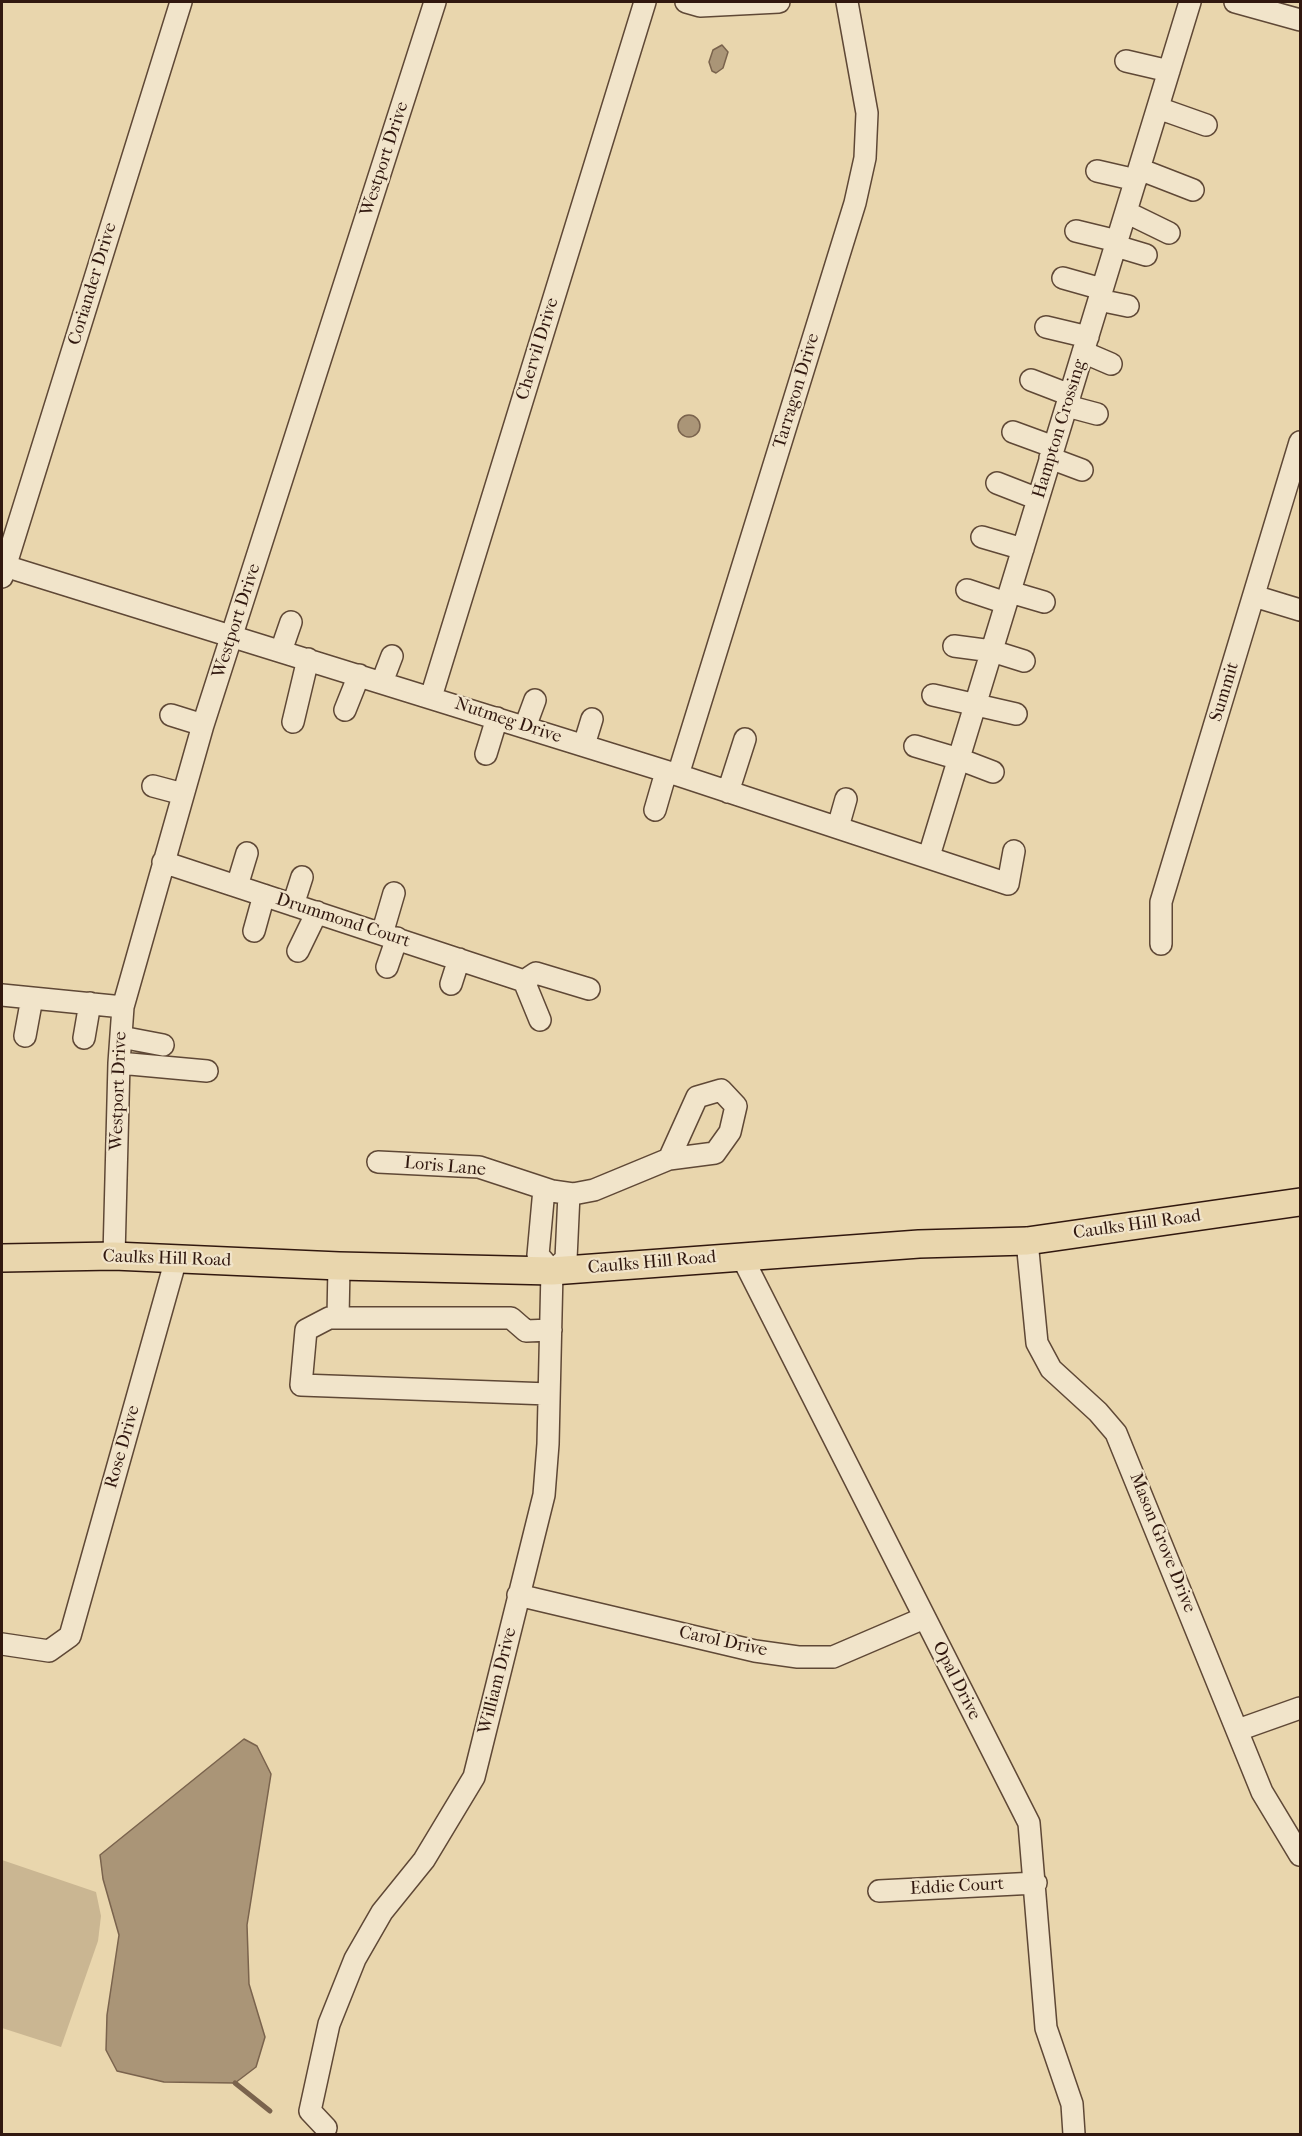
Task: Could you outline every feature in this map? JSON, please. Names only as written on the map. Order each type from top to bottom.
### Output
[{"type":"main road","name":"Caulks Hill Road","points":[[2,1258],[114,1256],[339,1266],[552,1271],[919,1244],[1027,1241],[1300,1202]]},
{"type":"street","name":"Coriander Drive","points":[[3,572],[181,2]]},
{"type":"street","name":"Westport Drive","points":[[114,1256],[119,1063],[123,1007],[203,724],[435,2]]},
{"type":"street","name":"Chervil Drive","points":[[431,697],[645,2]]},
{"type":"street","points":[[686,2],[700,6],[779,2]]},
{"type":"street","name":"Tarragon Drive","points":[[655,810],[672,773],[855,203],[865,158],[867,112],[847,2]]},
{"type":"street","name":"Hampton Crossing","points":[[929,856],[1190,2]]},
{"type":"street","points":[[1235,2],[1300,20]]},
{"type":"street","points":[[1126,62],[1169,71]]},
{"type":"street","points":[[1158,108],[1206,125]]},
{"type":"street","points":[[1097,171],[1138,175],[1193,190]]},
{"type":"street","points":[[1126,212],[1169,234]]},
{"type":"street","points":[[1076,231],[1146,255]]},
{"type":"street","points":[[1063,278],[1128,306]]},
{"type":"street","points":[[1046,327],[1085,344],[1111,364]]},
{"type":"street","points":[[1031,380],[1097,414]]},
{"type":"street","points":[[1013,432],[1082,470]]},
{"type":"street","name":"Summit","points":[[1161,944],[1161,902],[1300,442]]},
{"type":"street","points":[[997,483],[1038,499]]},
{"type":"street","points":[[982,537],[1023,549]]},
{"type":"street","name":"Nutmeg Drive","points":[[3,572],[281,651],[431,697],[929,856],[1008,884],[1014,851]]},
{"type":"street","points":[[967,590],[1044,602]]},
{"type":"street","points":[[1254,596],[1300,610]]},
{"type":"street","points":[[281,651],[291,622]]},
{"type":"street","points":[[954,645],[992,651],[1024,661]]},
{"type":"street","points":[[382,682],[392,656]]},
{"type":"street","points":[[293,722],[308,659]]},
{"type":"street","points":[[345,710],[359,675]]},
{"type":"street","points":[[933,695],[1016,714]]},
{"type":"street","points":[[525,727],[535,700]]},
{"type":"street","points":[[171,715],[203,724]]},
{"type":"street","points":[[486,754],[497,718]]},
{"type":"street","points":[[584,745],[592,720]]},
{"type":"street","points":[[728,792],[745,739]]},
{"type":"street","points":[[915,746],[993,772]]},
{"type":"street","points":[[153,786],[183,794]]},
{"type":"street","points":[[838,827],[846,799]]},
{"type":"street","points":[[237,886],[247,853]]},
{"type":"street","name":"Drummond Court","points":[[163,862],[524,981]]},
{"type":"street","points":[[293,905],[302,877]]},
{"type":"street","points":[[387,967],[394,893]]},
{"type":"street","points":[[254,931],[264,895]]},
{"type":"street","points":[[298,951],[316,912]]},
{"type":"street","points":[[451,984],[459,959]]},
{"type":"street","points":[[540,1020],[524,981],[536,973],[589,989]]},
{"type":"street","points":[[2,994],[123,1007]]},
{"type":"street","points":[[25,1036],[32,998]]},
{"type":"street","points":[[84,1038],[90,1003]]},
{"type":"street","points":[[121,1037],[163,1045]]},
{"type":"street","points":[[119,1063],[207,1071]]},
{"type":"street","name":"Loris Lane","points":[[378,1162],[479,1167],[544,1189],[569,1194],[594,1190],[669,1159]]},
{"type":"street","points":[[544,1189],[538,1255],[552,1271],[566,1259],[569,1194]]},
{"type":"street","name":"Mason Grove Drive","points":[[1027,1241],[1037,1343],[1051,1369],[1098,1412],[1116,1433],[1262,1792],[1300,1855]]},
{"type":"street","name":"Opal Drive","points":[[741,1256],[1029,1823],[1036,1882],[1046,2028],[1057,2066],[1072,2104],[1074,2134]]},
{"type":"street","name":"Rose Drive","points":[[2,1644],[49,1651],[70,1636],[176,1259]]},
{"type":"street","points":[[338,1318],[339,1266]]},
{"type":"street","name":"William Drive","points":[[326,2128],[310,2111],[329,2024],[355,1959],[382,1912],[424,1860],[474,1777],[544,1495],[552,1271]]},
{"type":"street","points":[[549,1394],[301,1385],[306,1330],[329,1318],[511,1318],[526,1331],[551,1330]]},
{"type":"street","name":"Carol Drive","points":[[518,1595],[755,1651],[798,1657],[832,1657],[924,1618]]},
{"type":"street","points":[[1238,1730],[1300,1708]]},
{"type":"street","name":"Eddie Court","points":[[879,1891],[1036,1882]]},
{"type":"shaded area","points":[[722,45],[728,52],[723,68],[716,73],[712,71],[709,62],[713,50]]},
{"type":"shaded area","points":[[685,415],[693,415],[700,422],[700,430],[693,437],[685,437],[678,430],[678,422]]},
{"type":"shaded area","points":[[244,1739],[257,1746],[271,1774],[247,1925],[249,1984],[265,2037],[256,2067],[235,2083],[164,2082],[117,2071],[106,2050],[107,2015],[119,1935],[103,1879],[100,1855]]},
{"type":"shaded area","points":[[2,1860],[96,1892],[101,1916],[98,1941],[61,2047],[2,2028]]},
{"type":"waterway","points":[[235,2083],[270,2111]]}]
